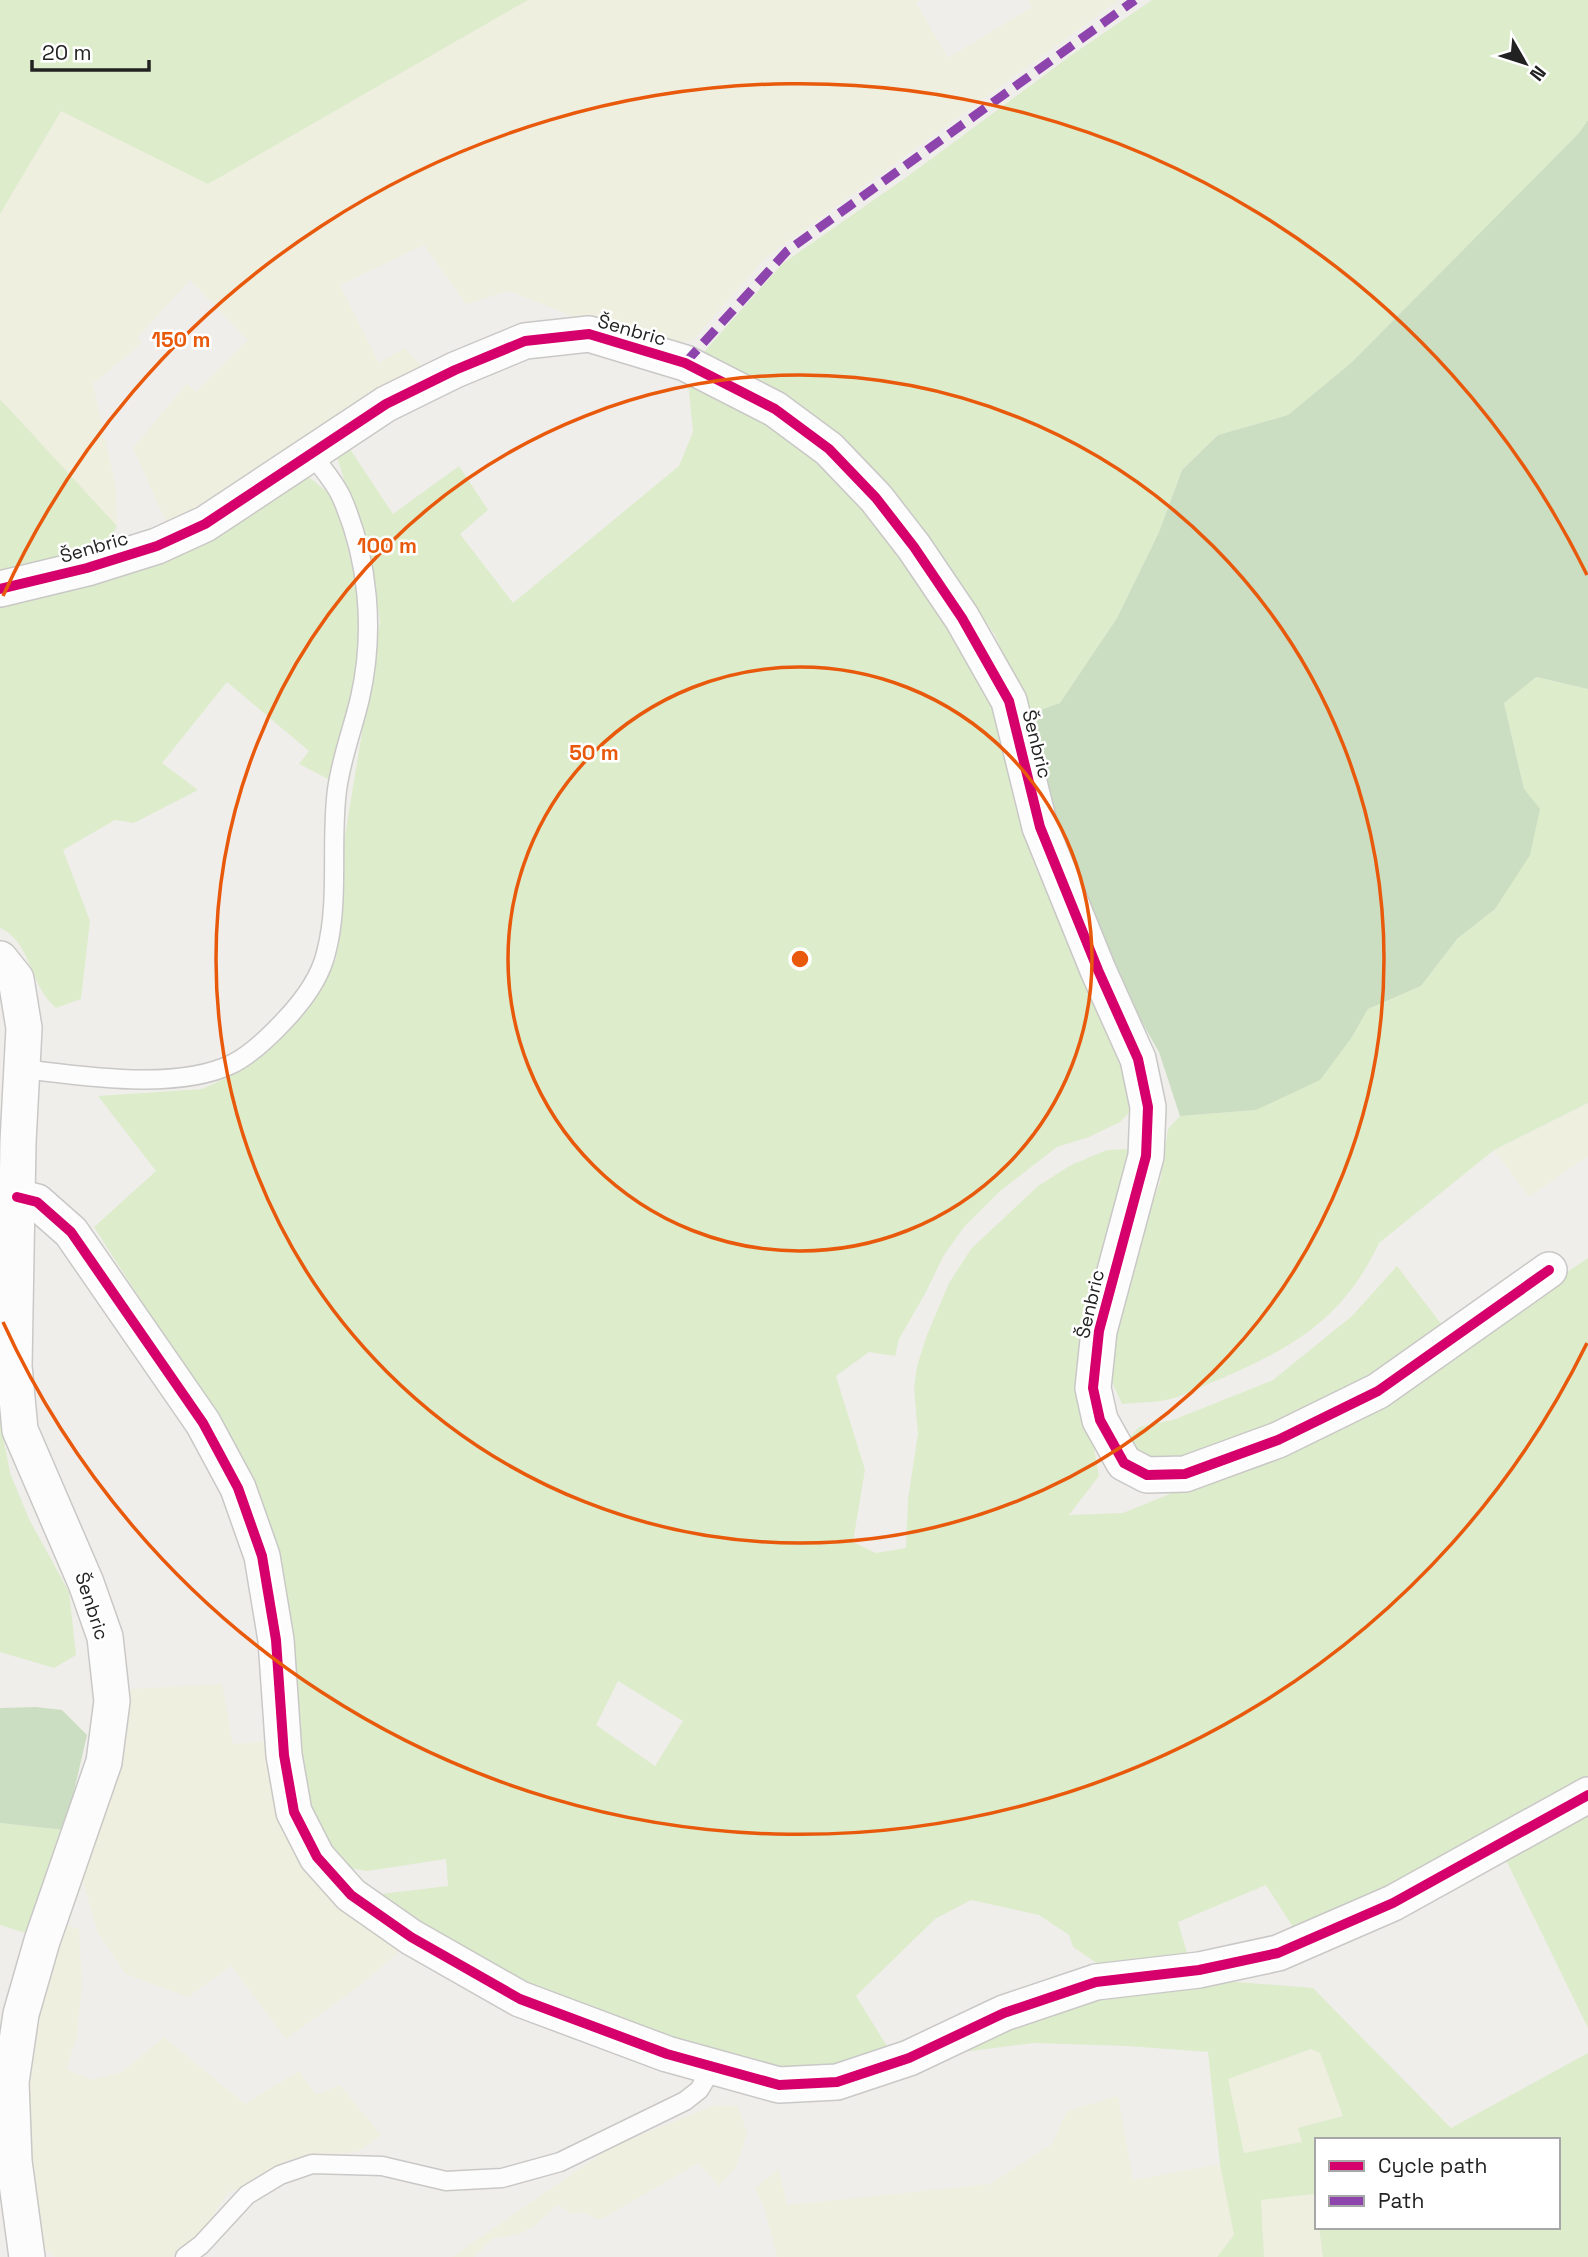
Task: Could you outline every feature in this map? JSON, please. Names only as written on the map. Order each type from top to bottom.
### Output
[{"type":"street","name":"Šenbric","points":[[0,589],[87,568],[157,546],[205,524],[386,404],[525,341],[589,334],[685,363],[775,409],[829,449],[876,498],[914,547],[962,618],[1009,701],[1040,827],[1098,970],[1138,1059],[1149,1107],[1146,1156],[1099,1331],[1093,1388],[1100,1420],[1124,1463],[1147,1475],[1185,1474],[1278,1440],[1378,1391],[1549,1270]]},
{"type":"street","name":"Šenbric","points":[[0,959],[16,979],[24,1028],[18,1142],[14,1366],[20,1430],[86,1583],[105,1637],[112,1701],[104,1762],[42,1941],[19,2028],[11,2082],[14,2161],[27,2257]]},
{"type":"street","points":[[17,1197],[37,1202],[71,1232],[203,1423],[238,1488],[262,1556],[276,1640],[284,1755],[293,1812],[317,1857],[351,1895],[411,1937],[520,1999],[667,2054],[779,2085],[837,2082],[909,2058],[1004,2013],[1096,1982],[1199,1970],[1278,1953],[1393,1903],[1588,1795]]},
{"type":"lane","points":[[23,1069],[102,1078],[169,1078],[208,1073],[234,1063],[272,1035],[303,1000],[326,956],[333,915],[337,790],[361,694],[369,620],[365,569],[341,495],[311,453]]},
{"type":"lane","points":[[185,2257],[201,2245],[247,2195],[280,2175],[312,2164],[382,2166],[446,2181],[502,2178],[560,2162],[685,2101],[699,2090],[713,2067]]},
{"type":"green space","points":[[0,0],[528,0],[208,184],[61,111],[0,214]]},
{"type":"green space","points":[[528,0],[920,0],[916,3],[948,58],[1032,7],[1027,0],[1119,0],[765,258],[693,340],[667,344],[605,329],[509,291],[466,304],[424,245],[340,285],[379,363],[404,348],[429,373],[170,531],[133,448],[187,383],[196,392],[248,340],[190,280],[137,338],[142,343],[93,384],[116,488],[117,526],[0,399],[0,214],[61,111],[208,184]]},
{"type":"green space","points":[[1152,0],[1588,0],[1588,120],[1579,133],[1351,363],[1288,415],[1218,435],[1182,470],[1159,532],[1117,618],[1060,703],[1029,714],[995,635],[873,470],[828,426],[789,401],[696,361],[782,264]]},
{"type":"green space","points":[[1588,120],[1588,689],[1536,677],[1504,703],[1524,789],[1540,809],[1530,855],[1495,909],[1457,939],[1421,986],[1368,1009],[1352,1037],[1320,1080],[1256,1110],[1180,1116],[1159,1052],[1097,944],[1057,848],[1029,714],[1060,703],[1117,618],[1159,532],[1182,470],[1218,435],[1288,415],[1351,363],[1579,133]]},
{"type":"green space","points":[[688,383],[752,413],[842,475],[987,685],[1010,741],[1014,798],[1033,861],[1080,967],[1115,1033],[1135,1107],[1120,1122],[1089,1137],[1057,1147],[999,1192],[964,1227],[944,1255],[899,1339],[895,1356],[869,1352],[836,1376],[865,1470],[853,1542],[876,1553],[906,1548],[908,1499],[918,1434],[914,1388],[917,1366],[949,1283],[971,1249],[1038,1186],[1071,1165],[1107,1150],[1127,1149],[1136,1161],[1079,1361],[1077,1402],[1091,1432],[1099,1476],[1069,1515],[1123,1513],[1197,1483],[1517,1306],[1588,1258],[1588,1784],[1298,1935],[1266,1885],[1178,1922],[1189,1960],[1107,1970],[1073,1947],[1069,1935],[1039,1915],[971,1900],[935,1919],[856,1996],[893,2056],[779,2074],[573,2010],[372,1895],[448,1886],[446,1859],[367,1871],[339,1866],[300,1786],[293,1655],[178,1358],[94,1227],[156,1171],[98,1096],[202,1089],[237,1073],[308,1010],[336,959],[341,919],[342,854],[380,622],[373,570],[337,457],[348,446],[393,514],[459,466],[488,510],[460,534],[513,603],[679,466],[693,432]],"holes":[[[618,1681],[683,1721],[655,1766],[596,1725]]]},
{"type":"green space","points":[[0,399],[117,526],[104,552],[0,579]]},
{"type":"green space","points":[[310,478],[335,498],[354,573],[361,622],[357,695],[332,781],[299,764],[309,751],[227,682],[162,763],[198,790],[134,823],[115,820],[63,850],[90,921],[81,999],[56,1008],[43,993],[21,947],[0,928],[0,602],[286,481]]},
{"type":"green space","points":[[1535,677],[1588,689],[1588,1103],[1494,1150],[1379,1243],[1350,1292],[1314,1328],[1293,1342],[1271,1355],[1183,1395],[1158,1401],[1122,1404],[1104,1365],[1130,1265],[1160,1182],[1168,1129],[1180,1116],[1256,1110],[1352,1037],[1368,1009],[1421,986],[1457,939],[1495,909],[1524,789],[1504,703]]},
{"type":"green space","points":[[1588,1103],[1588,1156],[1529,1197],[1494,1150]]},
{"type":"green space","points":[[1397,1266],[1442,1325],[1369,1387],[1154,1470],[1126,1441],[1139,1427],[1173,1420],[1273,1380],[1352,1316]]},
{"type":"green space","points":[[0,1419],[10,1473],[29,1519],[69,1592],[76,1655],[54,1668],[0,1652]]},
{"type":"green space","points":[[222,1684],[233,1744],[273,1741],[278,1817],[293,1850],[323,1886],[401,1950],[358,1987],[286,2039],[231,1966],[188,1997],[126,1974],[98,1933],[82,1878],[118,1775],[131,1689]]},
{"type":"green space","points":[[36,1707],[62,1710],[87,1735],[65,1830],[0,1823],[0,1708]]},
{"type":"green space","points":[[1588,1811],[1588,2028],[1506,1860]]},
{"type":"green space","points":[[0,1823],[65,1830],[29,1934],[0,1925]]},
{"type":"green space","points":[[61,1924],[79,1929],[82,1986],[77,2037],[66,2069],[92,2080],[122,2072],[164,2037],[245,2104],[299,2071],[316,2095],[340,2085],[381,2135],[357,2152],[306,2156],[285,2161],[260,2184],[228,2192],[193,2247],[173,2257],[55,2257],[44,2248],[31,2188],[24,2078]]},
{"type":"green space","points":[[1212,1980],[1313,1988],[1451,2128],[1588,2053],[1588,2257],[1323,2257],[1319,2229],[1560,2229],[1560,2138],[1315,2138],[1315,2200],[1314,2194],[1261,2200],[1264,2257],[1217,2257],[1234,2235],[1220,2164],[1208,2052],[1034,2043],[930,2056],[1085,1994]],"holes":[[[1311,2049],[1320,2053],[1343,2116],[1298,2128],[1302,2142],[1244,2153],[1228,2079]]]},
{"type":"green space","points":[[1312,2049],[1320,2053],[1343,2116],[1298,2128],[1302,2142],[1244,2153],[1227,2079]]},
{"type":"green space","points":[[1118,2096],[1133,2180],[1220,2164],[1234,2235],[1217,2257],[777,2257],[764,2207],[755,2188],[779,2169],[787,2205],[990,2184],[1052,2144],[1067,2111]]},
{"type":"green space","points":[[715,2105],[738,2106],[747,2133],[736,2167],[719,2186],[698,2163],[600,2220],[582,2212],[572,2214],[558,2205],[522,2233],[492,2239],[474,2257],[452,2257],[611,2147]]},
{"type":"green space","points":[[1314,2194],[1315,2229],[1319,2229],[1323,2257],[1264,2257],[1261,2200]]},
{"type":"marked path","points":[[685,363],[787,251],[1135,0]]},
{"type":"cycle path","points":[[0,589],[87,568],[157,546],[205,524],[386,404],[455,370],[525,341],[589,334],[685,363],[775,409],[829,449],[876,498],[914,547],[962,618],[1009,701],[1040,827],[1098,970],[1138,1059],[1148,1107],[1146,1156],[1099,1331],[1093,1388],[1100,1420],[1124,1463],[1147,1475],[1185,1474],[1278,1440],[1378,1391],[1549,1270]]},
{"type":"cycle path","points":[[17,1197],[37,1202],[71,1232],[203,1423],[238,1488],[262,1556],[276,1640],[284,1755],[294,1812],[317,1857],[351,1895],[411,1937],[520,1999],[667,2054],[779,2085],[837,2082],[909,2058],[1004,2013],[1096,1982],[1199,1970],[1278,1953],[1393,1903],[1588,1795]]}]
